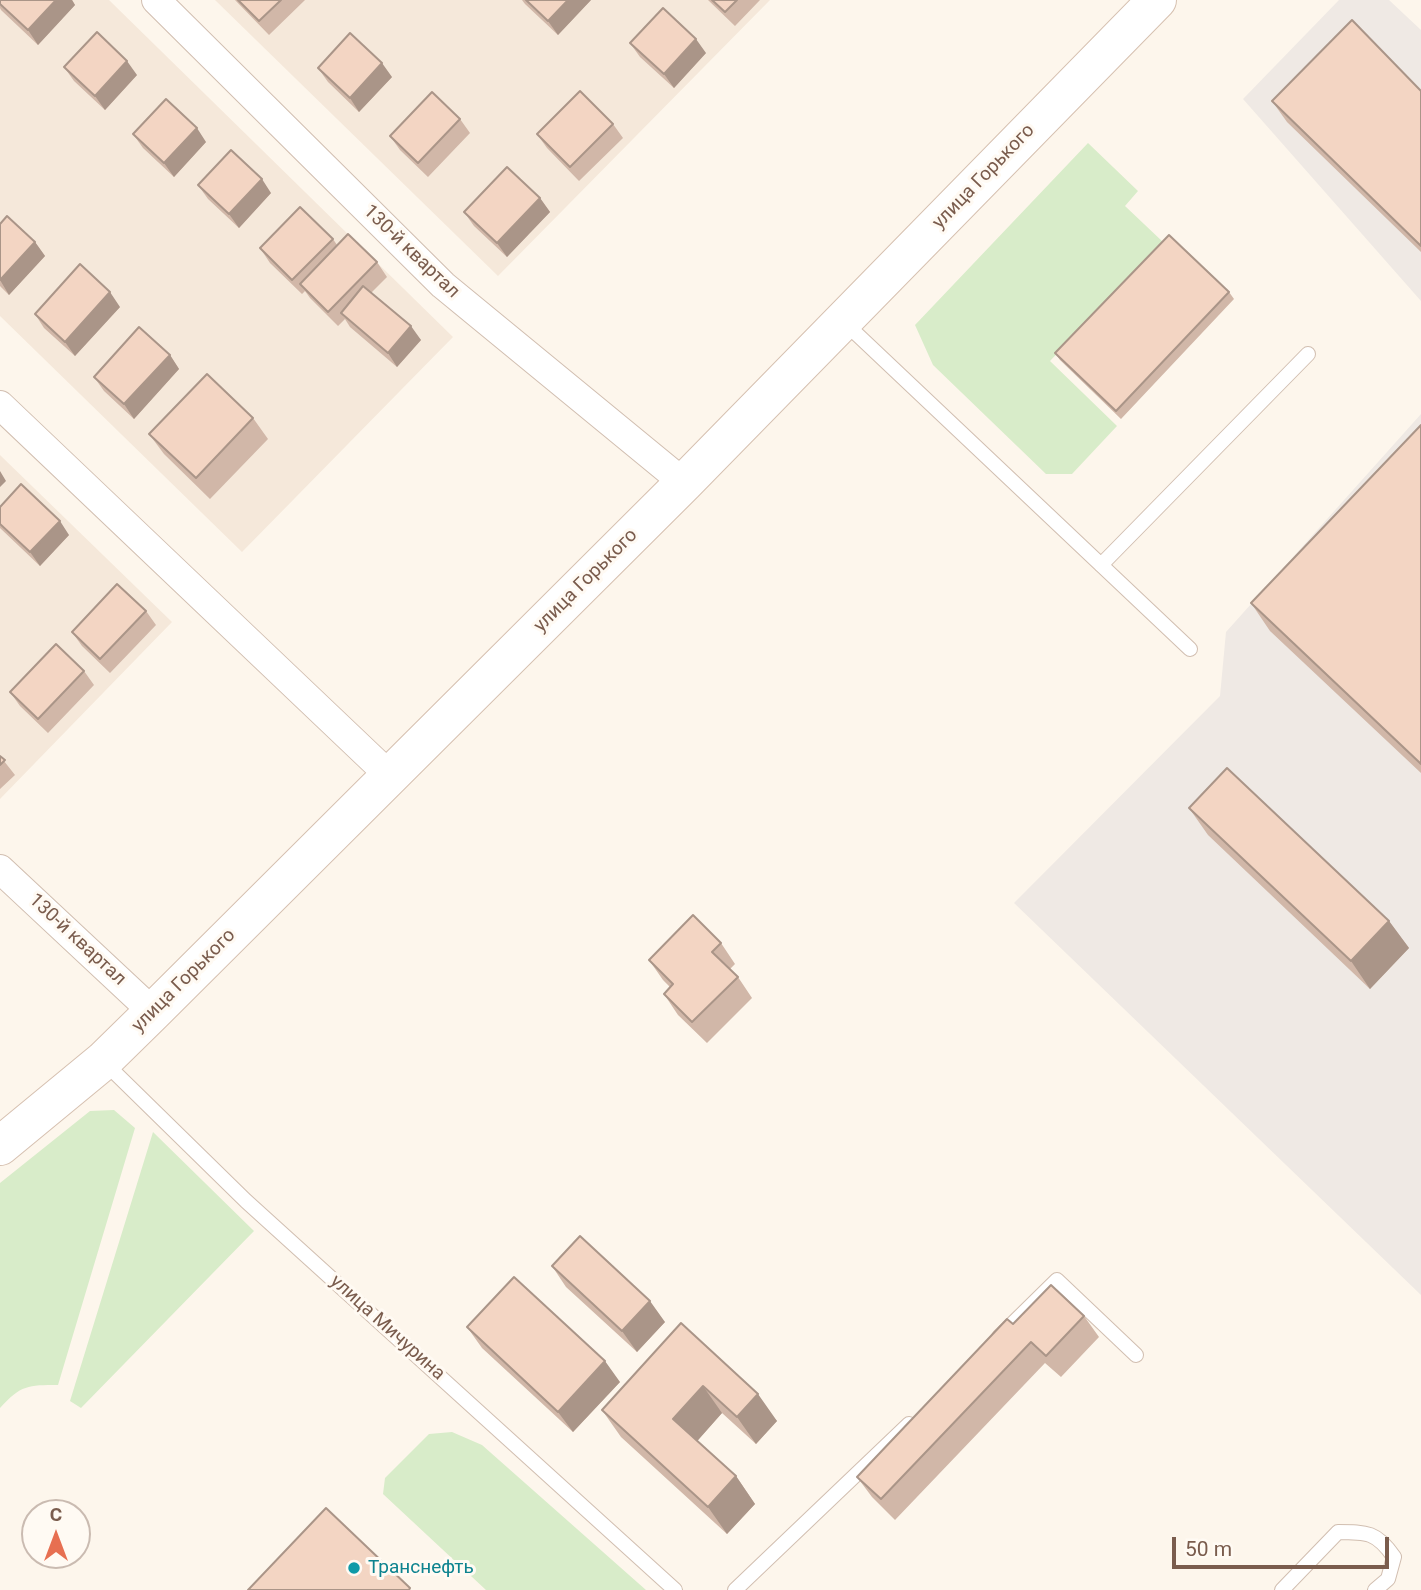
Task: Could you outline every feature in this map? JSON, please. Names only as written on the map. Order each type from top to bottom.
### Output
[{"type":"main road","name":"улица Горького","points":[[0,1146],[103,1061],[153,1012],[684,483],[1157,0]]},
{"type":"street","name":"130-й квартал","points":[[156,0],[443,285],[684,483]]},
{"type":"street","points":[[0,405],[390,776]]},
{"type":"street","name":"130-й квартал","points":[[0,869],[153,1012]]},
{"type":"lane","points":[[843,321],[1190,649]]},
{"type":"lane","points":[[1101,565],[1308,354]]},
{"type":"lane","name":"улица Мичурина","points":[[103,1061],[246,1201],[676,1590]]},
{"type":"lane","points":[[987,1348],[1058,1280],[1136,1355]]},
{"type":"lane","points":[[736,1590],[917,1416]]},
{"type":"lane","points":[[1282,1590],[1338,1532],[1365,1532],[1383,1541],[1394,1558],[1388,1579],[1375,1590]]},
{"type":"shaded area","points":[[0,0],[109,0],[453,337],[242,552],[0,316]]},
{"type":"shaded area","points":[[215,0],[770,0],[498,276]]},
{"type":"shaded area","points":[[1339,0],[1389,0],[1421,30],[1421,301],[1243,99]]},
{"type":"shaded area","points":[[1421,414],[1421,1295],[1014,903],[1220,696],[1226,632]]},
{"type":"shaded area","points":[[0,455],[172,622],[0,799]]},
{"type":"green space","points":[[1088,143],[1138,191],[1125,206],[1163,242],[1050,361],[1117,426],[1072,474],[1046,474],[933,365],[915,325]]},
{"type":"green space","points":[[114,1110],[135,1128],[58,1385],[26,1388],[0,1408],[0,1183],[90,1111]]},
{"type":"green space","points":[[153,1132],[254,1231],[81,1408],[70,1401]]},
{"type":"green space","points":[[452,1432],[482,1445],[646,1590],[486,1590],[383,1494],[385,1478],[429,1434]]},
{"type":"building","points":[[0,0],[56,0],[28,30],[0,4]]},
{"type":"building","points":[[238,0],[281,0],[259,21]]},
{"type":"building","points":[[526,0],[568,0],[548,21]]},
{"type":"building","points":[[712,0],[737,0],[725,12]]},
{"type":"building","points":[[663,8],[696,39],[664,74],[630,43]]},
{"type":"building","points":[[1352,20],[1421,91],[1421,246],[1272,101]]},
{"type":"building","points":[[97,32],[127,61],[95,96],[64,67]]},
{"type":"building","points":[[350,33],[382,63],[350,98],[318,68]]},
{"type":"building","points":[[580,91],[613,124],[570,167],[537,134]]},
{"type":"building","points":[[432,92],[460,119],[418,163],[390,136]]},
{"type":"building","points":[[166,99],[197,128],[164,163],[133,134]]},
{"type":"building","points":[[231,150],[262,179],[229,214],[198,185]]},
{"type":"building","points":[[507,167],[540,198],[497,243],[464,212]]},
{"type":"building","points":[[300,207],[333,239],[292,280],[260,248]]},
{"type":"building","points":[[7,216],[35,242],[0,280],[0,224]]},
{"type":"building","points":[[348,234],[377,262],[328,312],[300,284]]},
{"type":"building","points":[[1169,235],[1229,292],[1116,411],[1055,353]]},
{"type":"building","points":[[80,264],[110,292],[65,342],[35,314]]},
{"type":"building","points":[[363,286],[411,326],[388,353],[341,313]]},
{"type":"building","points":[[139,327],[170,355],[124,404],[94,377]]},
{"type":"building","points":[[207,374],[253,418],[196,478],[149,434]]},
{"type":"building","points":[[1421,425],[1421,764],[1251,603]]},
{"type":"building","points":[[21,484],[60,521],[30,552],[0,524],[0,507]]},
{"type":"building","points":[[117,584],[146,611],[100,659],[72,632]]},
{"type":"building","points":[[56,644],[84,671],[38,719],[10,692]]},
{"type":"building","points":[[1227,768],[1389,921],[1351,961],[1189,808]]},
{"type":"building","points":[[693,915],[721,943],[712,952],[738,977],[692,1022],[664,994],[673,984],[649,960]]},
{"type":"building","points":[[580,1236],[650,1301],[622,1331],[552,1266]]},
{"type":"building","points":[[514,1277],[605,1361],[558,1412],[467,1327]]},
{"type":"building","points":[[1051,1285],[1084,1316],[1046,1356],[1031,1342],[881,1499],[857,1477],[1007,1319],[1013,1324]]},
{"type":"building","points":[[681,1323],[758,1394],[737,1417],[703,1386],[673,1419],[736,1476],[708,1507],[602,1410]]},
{"type":"building","points":[[326,1508],[410,1588],[409,1590],[248,1590]]},
{"type":"place","name":"Транснефть","points":[[354,1568]]}]
